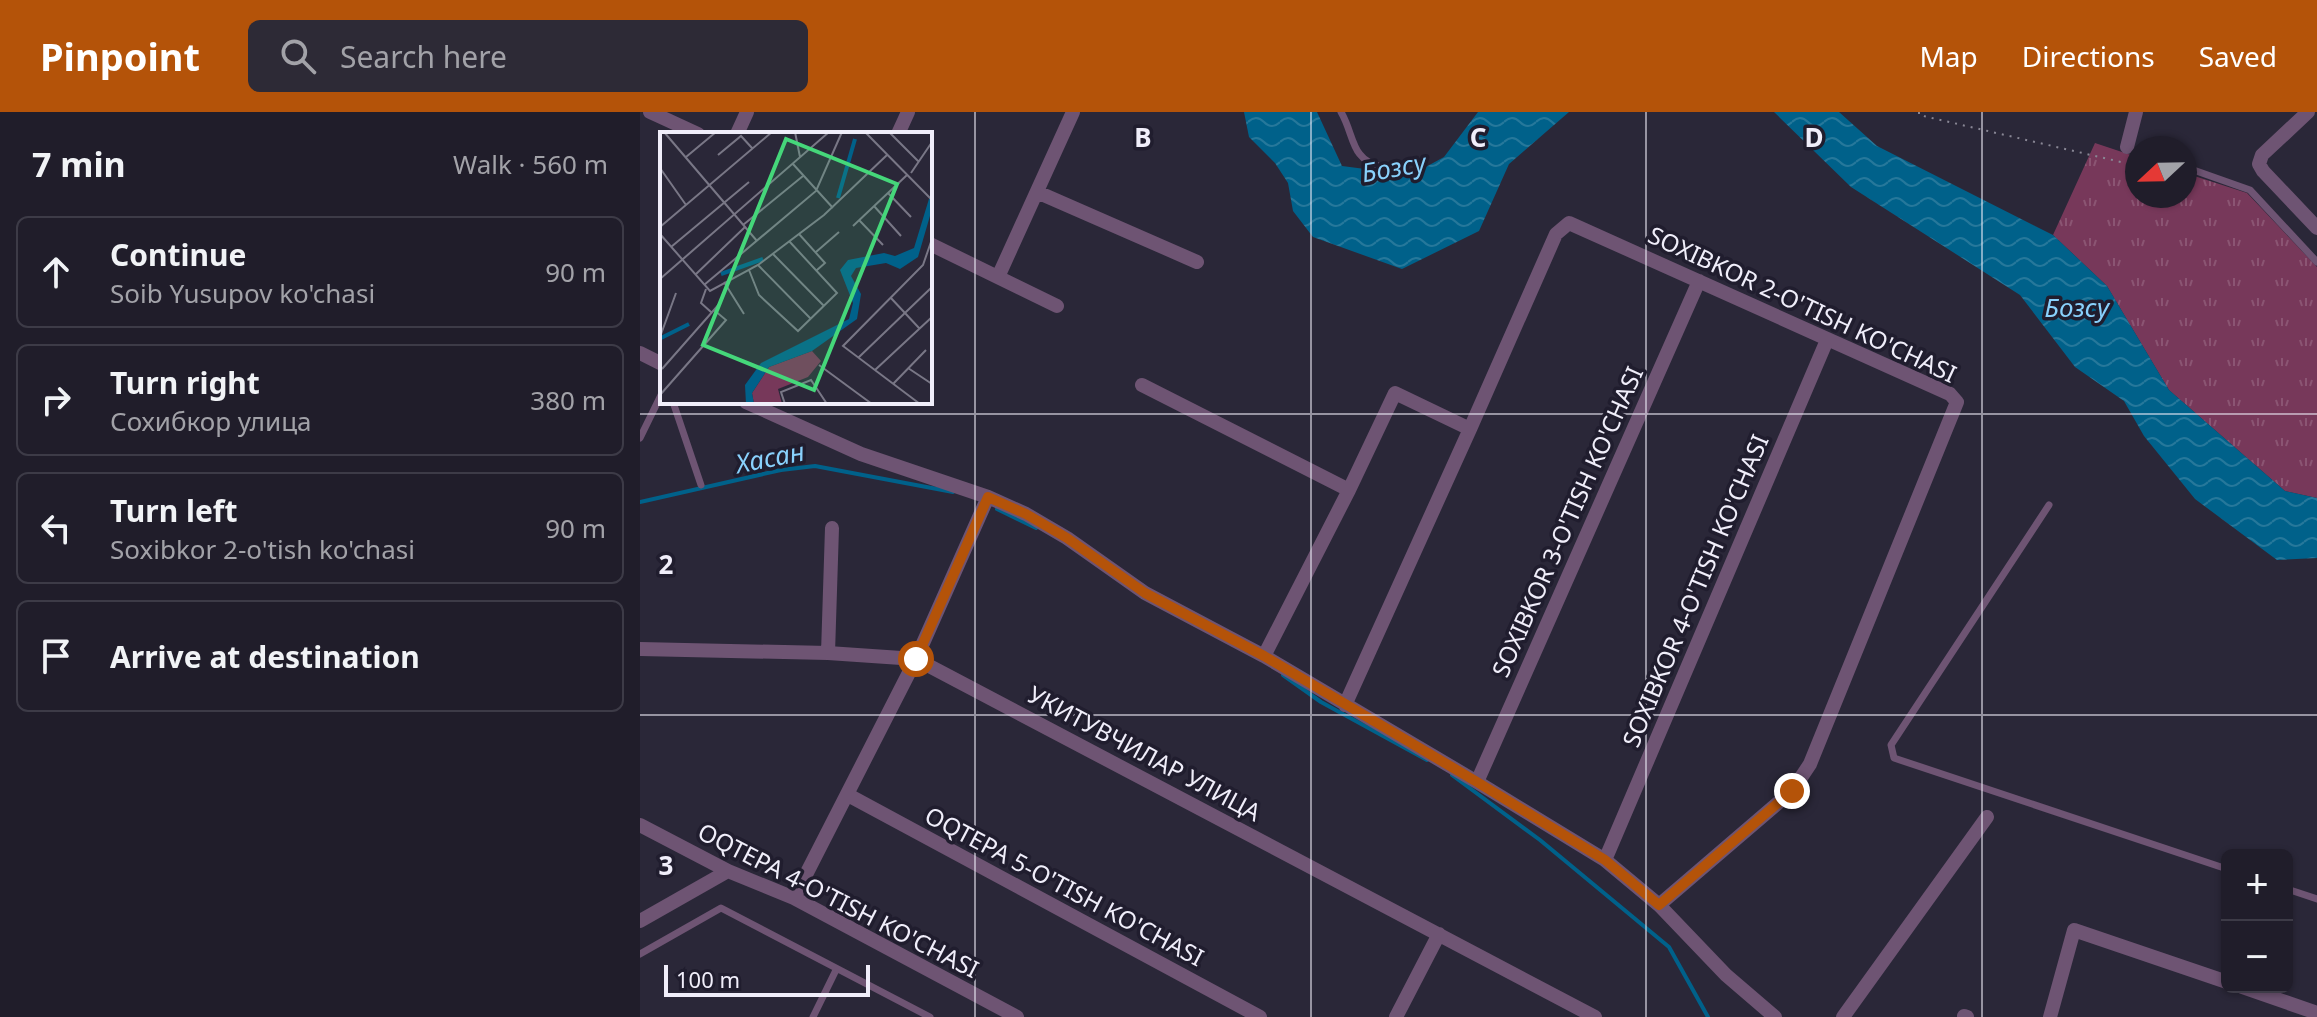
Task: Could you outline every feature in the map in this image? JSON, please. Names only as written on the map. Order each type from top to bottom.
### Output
[{"type":"street","points":[[650,112],[694,132]]},
{"type":"street","points":[[738,132],[747,112]]},
{"type":"street","points":[[899,132],[908,112]]},
{"type":"street","points":[[998,277],[1073,112]]},
{"type":"street","points":[[2133,136],[2136,112]]},
{"type":"street","points":[[2308,112],[2262,155],[2259,164],[2317,228]]},
{"type":"street","points":[[1037,192],[1197,262]]},
{"type":"street","name":"SOXIBKOR 2-O'TISH KO'CHASI","points":[[1345,705],[1556,234],[1569,223],[1950,394],[1957,402],[1810,764],[1792,791],[1659,905]]},
{"type":"street","points":[[932,245],[1057,306]]},
{"type":"street","name":"SOXIBKOR 3-O'TISH KO'CHASI","points":[[1477,782],[1699,281]]},
{"type":"street","name":"SOXIBKOR 4-O'TISH KO'CHASI","points":[[1605,860],[1827,340]]},
{"type":"street","points":[[640,353],[660,363]]},
{"type":"street","points":[[1142,385],[1349,490]]},
{"type":"street","points":[[1264,656],[1395,393],[1470,429]]},
{"type":"street","points":[[752,404],[861,454],[988,497],[1026,514],[1067,538],[1145,593],[1264,656],[1477,782],[1605,860],[1659,905],[1726,975],[1775,1017]]},
{"type":"street","points":[[794,898],[916,659],[988,497]]},
{"type":"street","points":[[828,653],[832,528]]},
{"type":"street","name":"УКИТУВЧИЛАР УЛИЦА","points":[[640,649],[828,653],[916,659],[1595,1017]]},
{"type":"street","name":"OQTEPA 5-O'TISH KO'CHASI","points":[[848,795],[1260,1017]]},
{"type":"street","points":[[1843,1017],[1987,817]]},
{"type":"street","name":"OQTEPA 4-O'TISH KO'CHASI","points":[[640,825],[728,871],[794,898],[1017,1017]]},
{"type":"street","points":[[640,921],[728,871]]},
{"type":"street","points":[[2050,1017],[2074,930],[2221,980]]},
{"type":"street","points":[[1396,1017],[1439,934]]},
{"type":"street","points":[[2259,993],[2317,1013]]},
{"type":"lane","points":[[1341,112],[1356,149],[1366,163],[1381,167]]},
{"type":"lane","points":[[2197,171],[2250,190],[2317,262]]},
{"type":"lane","points":[[640,438],[660,397]]},
{"type":"lane","points":[[674,404],[701,485]]},
{"type":"lane","points":[[2049,505],[1891,745],[1894,758],[2221,867]]},
{"type":"lane","points":[[2293,891],[2317,899]]},
{"type":"lane","points":[[640,954],[721,908],[930,1017]]},
{"type":"lane","points":[[813,1017],[836,970]]},
{"type":"path","points":[[1919,112],[1919,115],[2121,162],[2125,157]]},
{"type":"green space","points":[[2095,143],[2125,153],[2125,208],[2197,208],[2197,177],[2247,193],[2317,267],[2317,498],[2285,491],[2169,390],[2107,286],[2053,235]]},
{"type":"water","name":"Бозсу","points":[[1244,112],[1317,112],[1342,166],[1411,175],[1444,157],[1478,112],[1569,112],[1509,164],[1479,231],[1402,269],[1313,237],[1293,211],[1288,183],[1275,163],[1249,137]]},
{"type":"water","name":"Бозсу","points":[[1774,112],[1839,112],[1877,146],[2053,235],[2107,286],[2169,390],[2285,491],[2317,498],[2317,558],[2277,560],[2195,499],[2144,436],[2124,401],[2075,367],[2020,295],[1851,187]]},
{"type":"waterway","name":"Хасан","points":[[640,502],[781,470],[815,466],[953,492]]},
{"type":"waterway","name":"Хасан","points":[[997,509],[1036,528]]},
{"type":"waterway","name":"Хасан","points":[[1283,675],[1321,702],[1427,760]]},
{"type":"waterway","name":"Хасан","points":[[1452,775],[1540,840],[1669,947],[1708,1017]]},
{"type":"route","points":[[916,659],[988,497],[1026,514],[1067,538],[1145,593],[1264,656],[1477,782],[1605,860],[1659,905],[1792,791]]}]
